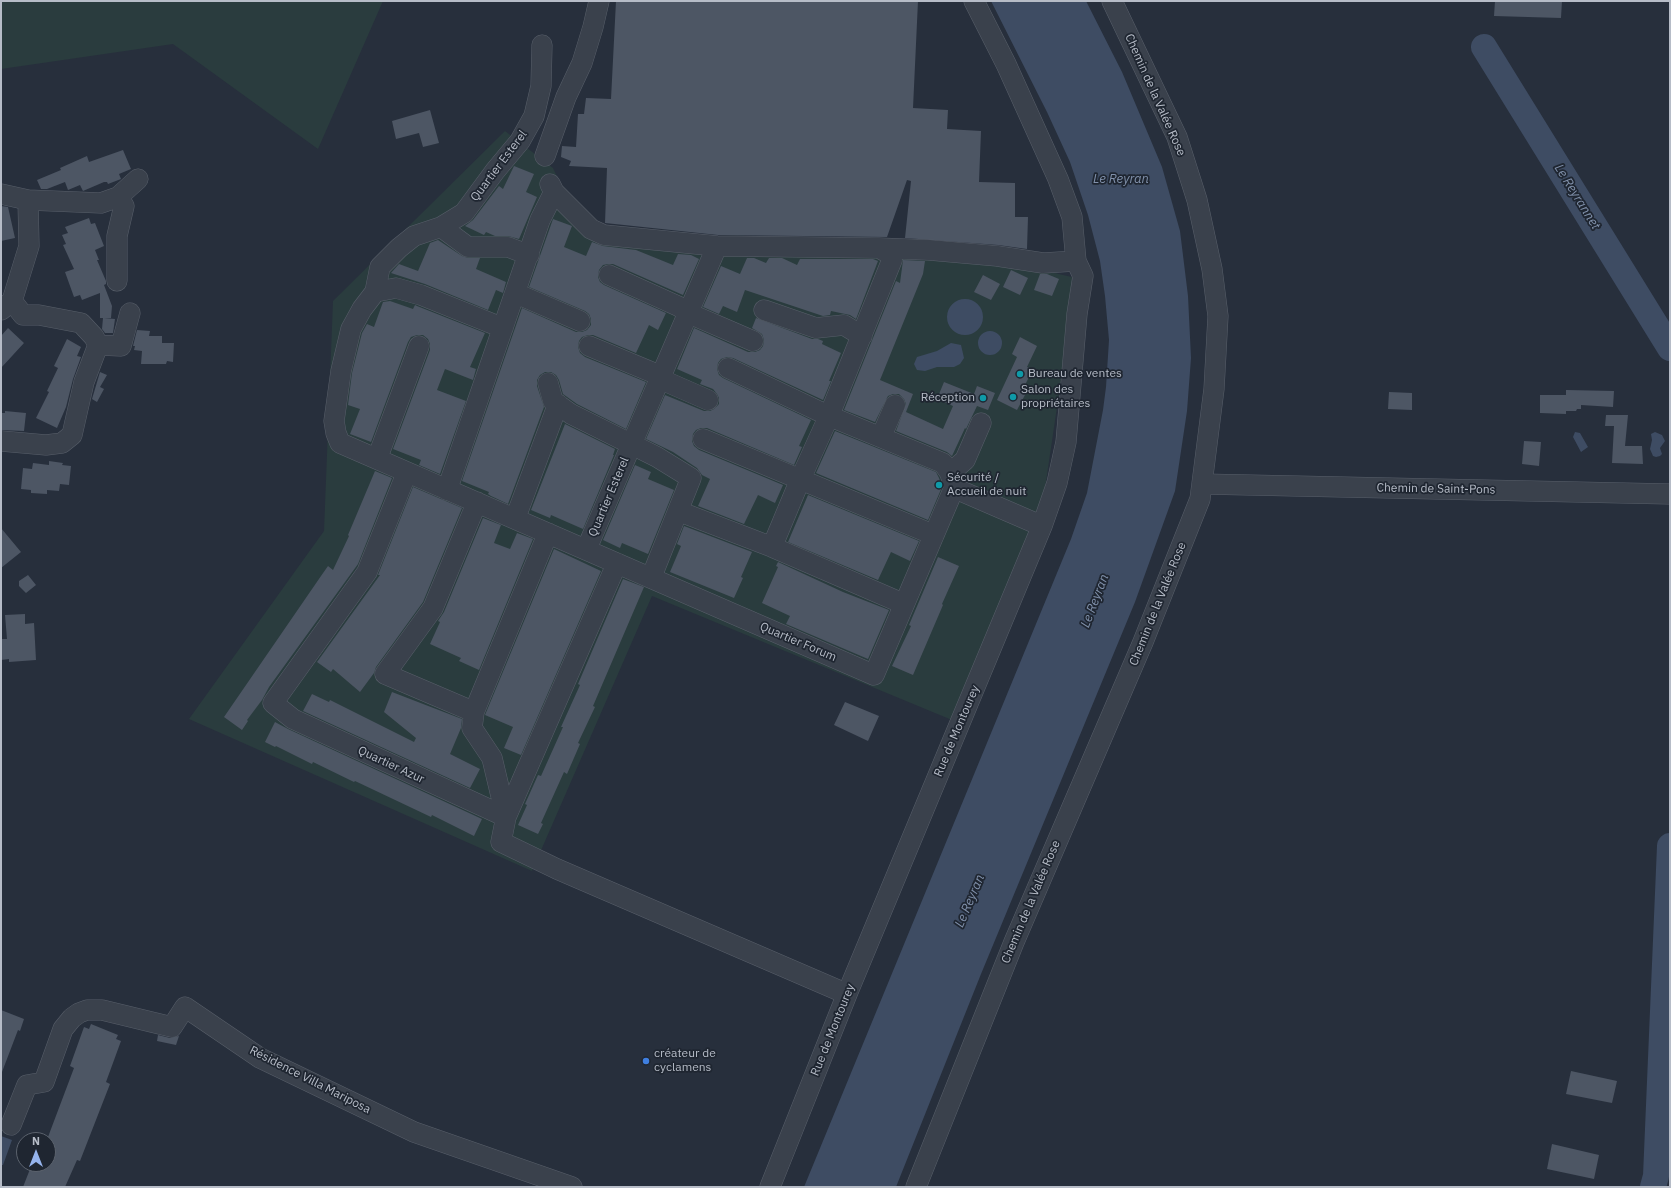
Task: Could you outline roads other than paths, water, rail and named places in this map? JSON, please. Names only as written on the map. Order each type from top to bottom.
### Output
[{"type":"street","points":[[545,156],[566,97],[582,63],[593,27],[598,1]]},
{"type":"street","name":"Rue de Montourey","points":[[770,1187],[847,994],[1042,526],[1058,482],[1066,442],[1077,314],[1083,276],[1076,261],[1072,217],[1058,179],[1006,64],[974,1]]},
{"type":"street","name":"Chemin de la Valée Rose","points":[[916,1187],[1014,942],[1143,642],[1200,499],[1214,389],[1217,323],[1212,269],[1197,200],[1177,138],[1112,1]]},
{"type":"street","name":"Quartier Esterel","points":[[542,45],[541,86],[534,116],[520,141],[495,171],[464,213],[441,226],[414,236],[399,248],[380,267],[375,292],[362,309],[351,329],[344,357],[334,421],[340,443],[651,578]]},
{"type":"street","points":[[1,194],[28,200],[101,203],[118,197],[138,179]]},
{"type":"street","points":[[447,490],[552,188],[590,229],[604,235],[717,246],[930,250],[1043,263],[1076,261]]},
{"type":"street","points":[[117,281],[117,236],[124,206],[118,197]]},
{"type":"street","points":[[1,441],[46,445],[62,443],[72,435],[84,382],[98,345],[94,336],[81,323],[39,315],[23,315],[6,306],[29,246],[28,200]]},
{"type":"street","points":[[441,226],[468,247],[508,247],[529,254]]},
{"type":"street","name":"Quartier Esterel","points":[[586,550],[717,246]]},
{"type":"street","points":[[772,547],[829,416],[892,260],[888,253],[879,248]]},
{"type":"street","points":[[609,275],[680,307],[688,313],[753,341]]},
{"type":"street","points":[[375,292],[396,288],[420,295],[503,328]]},
{"type":"street","points":[[515,293],[580,321]]},
{"type":"street","points":[[764,310],[816,328],[844,325],[862,336]]},
{"type":"street","points":[[98,345],[122,346],[130,313]]},
{"type":"street","points":[[376,459],[419,346]]},
{"type":"street","points":[[589,346],[708,400]]},
{"type":"street","points":[[728,368],[829,416],[943,463],[952,480],[1042,526]]},
{"type":"street","name":"Quartier Esterel","points":[[548,383],[553,401],[571,414],[657,457],[691,478],[678,511]]},
{"type":"street","points":[[515,519],[558,404]]},
{"type":"street","points":[[881,437],[894,405]]},
{"type":"street","name":"Quartier Forum","points":[[651,578],[874,675],[934,535],[952,480],[965,460],[980,423]]},
{"type":"street","points":[[703,439],[934,535]]},
{"type":"street","name":"Quartier Azur","points":[[407,472],[367,572],[273,703],[293,719],[506,817]]},
{"type":"street","name":"Chemin de Saint-Pons","points":[[1202,484],[1670,494]]},
{"type":"street","points":[[474,712],[384,674],[433,608],[477,502]]},
{"type":"street","points":[[651,578],[678,511],[772,547],[904,604]]},
{"type":"street","points":[[506,817],[492,758],[472,728],[474,712],[548,533]]},
{"type":"street","points":[[617,563],[506,817],[501,842],[557,869],[847,994]]},
{"type":"street","name":"Résidence Villa Mariposa","points":[[11,1125],[27,1085],[44,1082],[63,1029],[79,1012],[87,1010],[102,1010],[172,1027],[185,1007],[260,1058],[414,1132],[572,1187]]},
{"type":"water","name":"Le Reyran","points":[[991,1],[1086,1],[1122,72],[1162,167],[1180,231],[1188,296],[1191,358],[1187,411],[1175,491],[1135,602],[981,974],[896,1187],[804,1187],[1071,539],[1087,493],[1103,410],[1109,340],[1100,261],[1088,215],[1070,162],[1047,112]]},
{"type":"water","points":[[965,299],[975,302],[980,307],[983,317],[980,327],[975,332],[965,335],[955,332],[950,327],[947,317],[950,307],[955,302]]},
{"type":"water","points":[[990,331],[995,332],[1001,338],[1001,348],[995,354],[990,355],[985,354],[979,348],[978,343],[979,338],[985,332]]},
{"type":"water","points":[[951,343],[961,345],[964,358],[960,364],[954,367],[937,367],[925,371],[917,370],[914,364],[917,357],[937,351]]},
{"type":"water","points":[[1575,432],[1580,433],[1588,447],[1581,452],[1573,437]]},
{"type":"water","points":[[1655,432],[1662,435],[1665,441],[1660,448],[1662,454],[1656,457],[1653,456],[1650,449],[1652,440],[1651,434]]},
{"type":"water","points":[[1,1136],[12,1140],[3,1165],[1,1165]]},
{"type":"waterway","name":"Le Reyrannet","points":[[1484,47],[1670,348]]},
{"type":"waterway","name":"Le Reyrannet","points":[[1653,1187],[1656,1176],[1670,846]]},
{"type":"place","name":"Bureau de ventes","points":[[1020,374]]},
{"type":"place","name":"Salon des propriétaires","points":[[1013,397]]},
{"type":"place","name":"Réception","points":[[983,398]]},
{"type":"place","name":"Sécurité / Accueil de nuit","points":[[939,485]]},
{"type":"place","name":"créateur de cyclamens","points":[[646,1061]]}]
